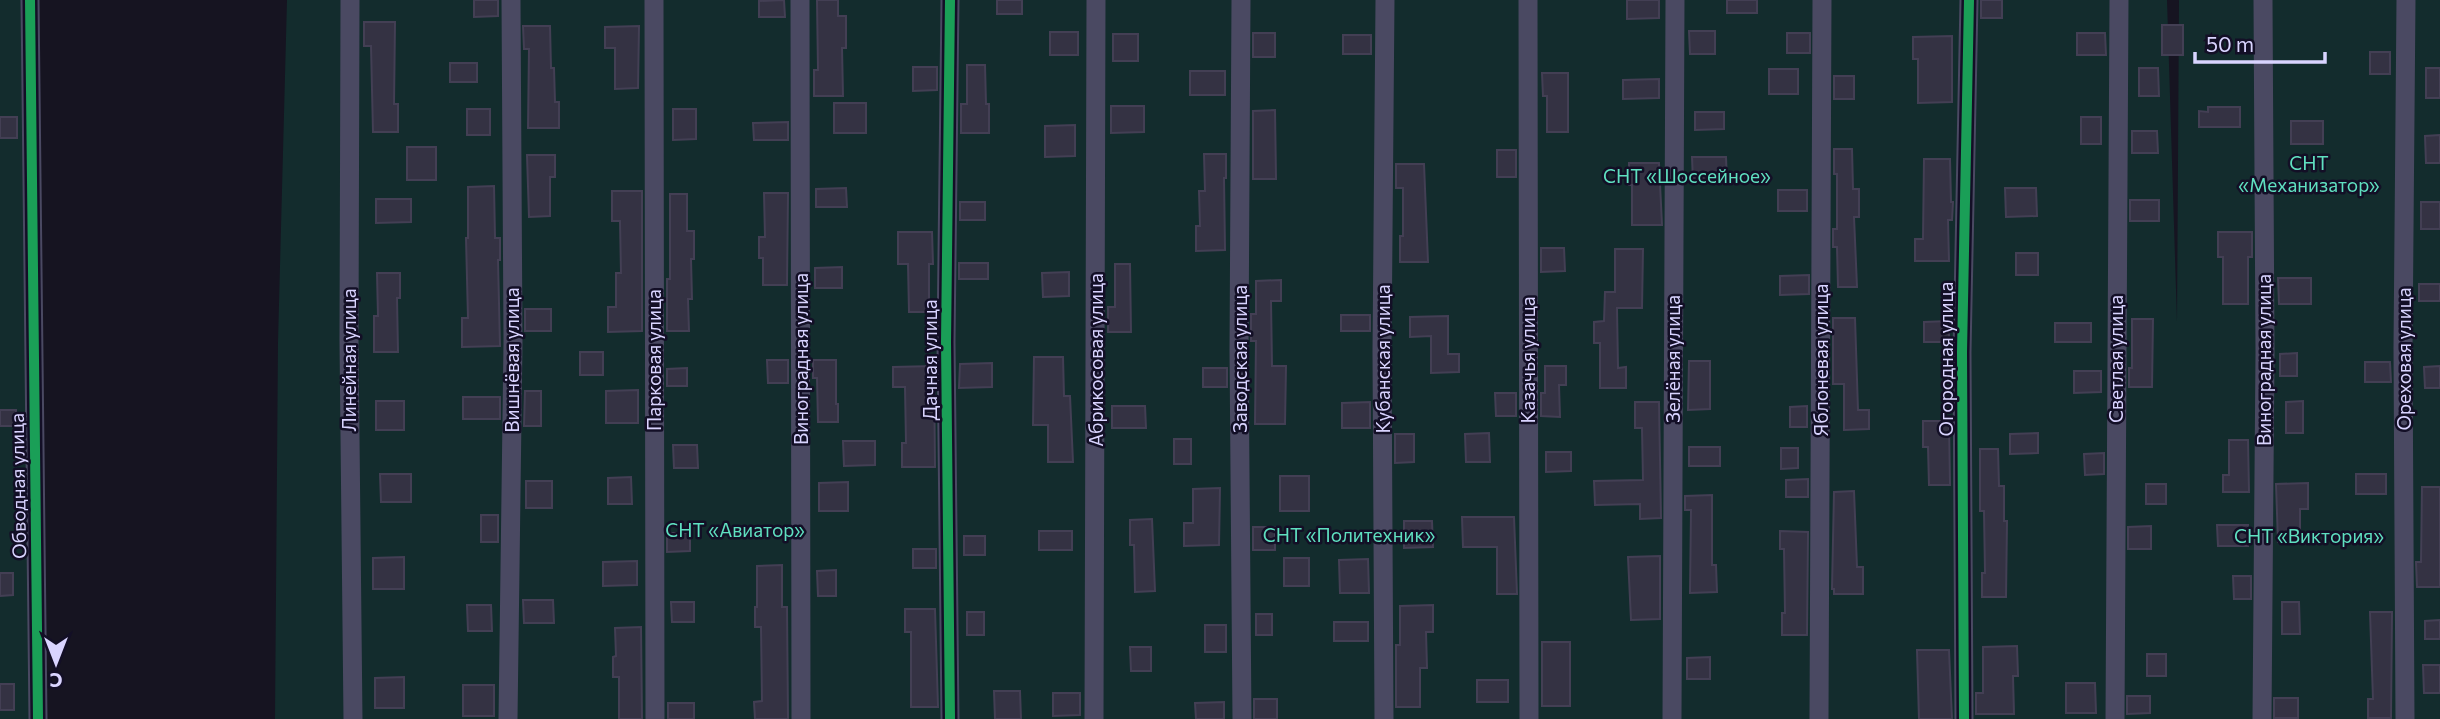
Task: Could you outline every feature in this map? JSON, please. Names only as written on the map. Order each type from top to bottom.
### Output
[{"type":"street","name":"Обводная улица","points":[[30,0],[38,719]]},
{"type":"street","name":"Линейная улица","points":[[349,0],[353,719]]},
{"type":"street","name":"Вишнёвая улица","points":[[508,719],[513,342],[511,0]]},
{"type":"street","name":"Парковая улица","points":[[654,0],[655,719]]},
{"type":"street","name":"Виноградная улица","points":[[800,0],[801,719]]},
{"type":"street","name":"Дачная улица","points":[[950,0],[946,342],[950,719]]},
{"type":"street","name":"Абрикосовая улица","points":[[1094,719],[1096,0]]},
{"type":"street","name":"Заводская улица","points":[[1241,0],[1239,350],[1242,719]]},
{"type":"street","name":"Кубанская улица","points":[[1384,719],[1382,337],[1385,0]]},
{"type":"street","name":"Казачья улица","points":[[1528,0],[1529,719]]},
{"type":"street","name":"Зелёная улица","points":[[1672,719],[1675,0]]},
{"type":"street","name":"Яблоневая улица","points":[[1819,719],[1822,0]]},
{"type":"street","name":"Огородная улица","points":[[1964,719],[1962,352],[1969,0]]},
{"type":"street","name":"Светлая улица","points":[[2115,719],[2119,0]]},
{"type":"street","name":"Виноградная улица","points":[[2262,719],[2265,352],[2263,0]]},
{"type":"street","name":"Ореховая улица","points":[[2405,719],[2403,334],[2406,0]]},
{"type":"green space","points":[[0,0],[27,0],[37,719],[0,719]]},
{"type":"green space","points":[[287,0],[2167,0],[2177,322],[2179,0],[2440,0],[2440,719],[275,719],[278,342]]},
{"type":"building","points":[[474,0],[498,0],[498,16],[474,17]]},
{"type":"building","points":[[784,0],[785,17],[759,17],[759,1]]},
{"type":"building","points":[[817,0],[838,0],[838,16],[846,16],[846,48],[842,48],[843,96],[814,96],[814,70],[818,70]]},
{"type":"building","points":[[997,0],[1022,0],[1022,14],[997,14]]},
{"type":"building","points":[[1627,0],[1659,0],[1659,18],[1627,19]]},
{"type":"building","points":[[1727,0],[1757,0],[1757,13],[1727,13]]},
{"type":"building","points":[[1981,0],[2002,0],[2002,18],[1981,18]]},
{"type":"building","points":[[364,22],[395,22],[394,104],[398,104],[398,132],[373,132],[371,46],[364,46]]},
{"type":"building","points":[[2162,25],[2183,25],[2183,55],[2162,55]]},
{"type":"building","points":[[523,26],[550,26],[551,68],[554,68],[555,102],[559,102],[559,128],[528,128],[529,49],[524,49]]},
{"type":"building","points":[[639,26],[638,88],[615,89],[615,48],[605,48],[605,27]]},
{"type":"building","points":[[1689,31],[1715,31],[1715,54],[1690,54]]},
{"type":"building","points":[[1050,32],[1078,32],[1078,55],[1050,55]]},
{"type":"building","points":[[1253,33],[1275,33],[1275,57],[1253,57]]},
{"type":"building","points":[[1787,33],[1810,33],[1810,53],[1787,53]]},
{"type":"building","points":[[2077,33],[2105,33],[2106,55],[2077,55]]},
{"type":"building","points":[[1113,34],[1138,34],[1138,61],[1113,61]]},
{"type":"building","points":[[1343,35],[1371,35],[1371,54],[1343,54]]},
{"type":"building","points":[[1952,36],[1952,102],[1918,103],[1918,59],[1913,59],[1913,37]]},
{"type":"building","points":[[2370,52],[2390,52],[2390,74],[2370,74]]},
{"type":"building","points":[[450,63],[477,63],[477,82],[450,82]]},
{"type":"building","points":[[967,65],[985,65],[989,133],[961,133],[961,104],[967,104]]},
{"type":"building","points":[[913,67],[937,67],[937,90],[913,91]]},
{"type":"building","points":[[2139,68],[2158,68],[2159,96],[2139,96]]},
{"type":"building","points":[[2426,68],[2440,68],[2440,98],[2426,98]]},
{"type":"building","points":[[1769,69],[1798,69],[1798,94],[1769,94]]},
{"type":"building","points":[[1190,71],[1225,71],[1225,95],[1190,95]]},
{"type":"building","points":[[1542,73],[1568,73],[1568,132],[1547,132],[1547,96],[1543,96]]},
{"type":"building","points":[[1834,76],[1854,76],[1854,99],[1834,99]]},
{"type":"building","points":[[1659,79],[1659,98],[1623,99],[1623,80]]},
{"type":"building","points":[[834,103],[866,103],[866,133],[834,133]]},
{"type":"building","points":[[1111,106],[1144,106],[1144,132],[1111,133]]},
{"type":"building","points":[[2208,107],[2240,107],[2240,127],[2199,127],[2199,111],[2208,112]]},
{"type":"building","points":[[467,109],[490,109],[490,135],[467,135]]},
{"type":"building","points":[[673,109],[696,109],[696,139],[673,140]]},
{"type":"building","points":[[1275,110],[1276,179],[1253,179],[1253,111]]},
{"type":"building","points":[[1695,112],[1724,112],[1724,129],[1695,130]]},
{"type":"building","points":[[0,117],[17,117],[17,138],[0,138]]},
{"type":"building","points":[[2081,117],[2101,117],[2101,144],[2081,144]]},
{"type":"building","points":[[2291,121],[2323,121],[2323,144],[2291,144]]},
{"type":"building","points":[[788,122],[788,140],[754,140],[753,123]]},
{"type":"building","points":[[1075,125],[1075,156],[1045,157],[1045,126]]},
{"type":"building","points":[[2132,131],[2157,131],[2158,153],[2132,153]]},
{"type":"building","points":[[2440,135],[2440,163],[2426,163],[2425,136]]},
{"type":"building","points":[[407,147],[436,147],[436,180],[407,180]]},
{"type":"building","points":[[1834,149],[1852,149],[1853,189],[1859,189],[1859,217],[1854,217],[1857,287],[1838,287],[1837,247],[1833,247],[1833,229],[1837,229]]},
{"type":"building","points":[[1497,150],[1516,150],[1516,177],[1497,177]]},
{"type":"building","points":[[1204,154],[1226,154],[1225,250],[1196,251],[1196,226],[1200,226],[1199,191],[1205,191]]},
{"type":"building","points":[[527,155],[555,155],[555,177],[550,177],[550,216],[529,217]]},
{"type":"building","points":[[1692,157],[1726,157],[1727,182],[1693,182]]},
{"type":"building","points":[[1924,159],[1950,159],[1953,202],[1952,220],[1948,220],[1949,261],[1915,261],[1915,239],[1923,239]]},
{"type":"building","points":[[1629,163],[1659,163],[1662,225],[1632,225]]},
{"type":"building","points":[[1396,164],[1424,164],[1428,262],[1400,262],[1403,188],[1396,188]]},
{"type":"building","points":[[494,186],[495,238],[500,238],[500,346],[462,347],[462,318],[468,318],[468,187]]},
{"type":"building","points":[[846,188],[847,207],[816,207],[816,189]]},
{"type":"building","points":[[2005,188],[2036,188],[2037,216],[2006,217]]},
{"type":"building","points":[[1778,190],[1807,190],[1807,211],[1778,211]]},
{"type":"building","points":[[612,191],[642,191],[642,331],[608,332],[608,307],[616,307],[616,273],[621,273],[620,221],[612,221]]},
{"type":"building","points":[[764,193],[788,193],[787,285],[763,285],[763,258],[759,258],[759,237],[765,237]]},
{"type":"building","points":[[670,194],[687,194],[687,231],[694,231],[694,259],[691,259],[692,299],[688,299],[689,331],[667,331]]},
{"type":"building","points":[[376,199],[411,199],[411,222],[376,223]]},
{"type":"building","points":[[2130,200],[2159,200],[2159,221],[2130,221]]},
{"type":"building","points":[[960,202],[985,202],[985,220],[960,220]]},
{"type":"building","points":[[2421,202],[2440,202],[2440,229],[2421,229]]},
{"type":"building","points":[[898,232],[932,232],[933,264],[929,264],[929,312],[909,312],[908,264],[898,264]]},
{"type":"building","points":[[2218,232],[2252,232],[2252,257],[2248,257],[2248,304],[2223,304],[2223,257],[2218,257]]},
{"type":"building","points":[[1541,248],[1564,248],[1565,271],[1541,272]]},
{"type":"building","points":[[1615,249],[1643,249],[1642,308],[1617,308],[1618,368],[1626,367],[1626,388],[1600,388],[1600,343],[1594,343],[1594,322],[1604,321],[1605,292],[1615,292]]},
{"type":"building","points":[[2016,253],[2038,253],[2038,275],[2016,275]]},
{"type":"building","points":[[959,263],[988,263],[988,279],[959,279]]},
{"type":"building","points":[[1115,264],[1130,264],[1131,332],[1108,332],[1108,307],[1115,307]]},
{"type":"building","points":[[842,267],[842,288],[815,288],[815,268]]},
{"type":"building","points":[[1069,272],[1069,296],[1043,297],[1042,273]]},
{"type":"building","points":[[377,273],[400,273],[400,298],[397,298],[398,352],[374,352],[374,316],[378,316]]},
{"type":"building","points":[[1809,275],[1809,294],[1780,295],[1780,276]]},
{"type":"building","points":[[2278,278],[2311,278],[2311,304],[2279,304]]},
{"type":"building","points":[[1281,280],[1281,301],[1271,301],[1272,366],[1286,366],[1285,424],[1255,424],[1256,341],[1251,341],[1251,314],[1256,314],[1256,281]]},
{"type":"building","points":[[2419,284],[2440,284],[2440,301],[2419,301]]},
{"type":"building","points":[[525,309],[551,309],[551,331],[525,331]]},
{"type":"building","points":[[1341,315],[1370,315],[1370,331],[1341,331]]},
{"type":"building","points":[[1448,316],[1448,354],[1459,354],[1459,372],[1431,373],[1431,336],[1410,337],[1410,317]]},
{"type":"building","points":[[1833,318],[1855,318],[1858,410],[1869,410],[1869,429],[1844,430],[1844,384],[1833,384]]},
{"type":"building","points":[[2132,319],[2153,319],[2152,387],[2129,387],[2129,368],[2132,368]]},
{"type":"building","points":[[1949,321],[1949,342],[1924,342],[1924,322]]},
{"type":"building","points":[[2055,323],[2091,323],[2091,342],[2055,342]]},
{"type":"building","points":[[580,352],[603,352],[603,375],[580,375]]},
{"type":"building","points":[[2297,353],[2297,376],[2280,376],[2280,354]]},
{"type":"building","points":[[1034,357],[1063,357],[1064,396],[1070,396],[1073,462],[1048,462],[1048,425],[1033,425]]},
{"type":"building","points":[[767,360],[788,360],[788,383],[768,383]]},
{"type":"building","points":[[813,360],[836,360],[838,422],[818,422],[817,378],[813,378]]},
{"type":"building","points":[[1689,361],[1710,361],[1710,409],[1688,410]]},
{"type":"building","points":[[2365,362],[2390,362],[2391,382],[2365,382]]},
{"type":"building","points":[[992,363],[992,387],[959,388],[960,364]]},
{"type":"building","points":[[934,366],[935,467],[902,467],[902,443],[906,443],[905,387],[893,387],[893,367]]},
{"type":"building","points":[[1545,366],[1566,366],[1566,385],[1559,385],[1560,417],[1541,416],[1541,393],[1545,393]]},
{"type":"building","points":[[2440,366],[2440,388],[2425,388],[2424,367]]},
{"type":"building","points":[[687,368],[687,386],[667,386],[667,369]]},
{"type":"building","points":[[1203,368],[1227,368],[1227,387],[1203,387]]},
{"type":"building","points":[[2074,371],[2101,371],[2101,392],[2074,393]]},
{"type":"building","points":[[638,390],[638,423],[606,423],[606,391]]},
{"type":"building","points":[[525,391],[541,391],[541,426],[524,426]]},
{"type":"building","points":[[1495,393],[1516,393],[1516,416],[1496,416]]},
{"type":"building","points":[[463,397],[500,397],[500,419],[463,419]]},
{"type":"building","points":[[376,401],[404,401],[404,430],[376,430]]},
{"type":"building","points":[[2303,401],[2303,433],[2286,433],[2286,402]]},
{"type":"building","points":[[1370,402],[1370,428],[1342,428],[1342,403]]},
{"type":"building","points":[[1635,402],[1659,402],[1661,518],[1640,519],[1640,504],[1595,505],[1594,481],[1643,480],[1642,428],[1635,428]]},
{"type":"building","points":[[1112,406],[1145,406],[1146,428],[1112,428]]},
{"type":"building","points":[[1807,406],[1807,427],[1790,427],[1790,407]]},
{"type":"building","points":[[0,410],[16,410],[16,426],[0,426]]},
{"type":"building","points":[[1923,421],[1949,421],[1950,485],[1929,485],[1928,447],[1923,447]]},
{"type":"building","points":[[1489,433],[1490,462],[1466,462],[1465,434]]},
{"type":"building","points":[[2038,433],[2038,453],[2010,454],[2010,434]]},
{"type":"building","points":[[1395,434],[1414,434],[1414,462],[1395,463]]},
{"type":"building","points":[[1174,439],[1191,439],[1191,464],[1174,464]]},
{"type":"building","points":[[2229,440],[2248,440],[2249,492],[2223,492],[2223,475],[2229,475]]},
{"type":"building","points":[[843,441],[875,441],[875,465],[844,466]]},
{"type":"building","points":[[673,445],[697,445],[698,468],[674,468]]},
{"type":"building","points":[[1689,447],[1720,447],[1720,466],[1689,466]]},
{"type":"building","points":[[1781,448],[1798,448],[1798,468],[1781,469]]},
{"type":"building","points":[[1980,449],[1998,449],[1999,486],[2004,486],[2004,521],[2007,521],[2006,597],[1982,597],[1982,573],[1985,573],[1984,511],[1980,511]]},
{"type":"building","points":[[1546,452],[1571,452],[1571,471],[1546,472]]},
{"type":"building","points":[[2104,453],[2104,474],[2085,475],[2084,454]]},
{"type":"building","points":[[380,474],[411,474],[411,502],[381,502]]},
{"type":"building","points":[[2356,474],[2386,474],[2386,494],[2356,494]]},
{"type":"building","points":[[1280,476],[1309,476],[1309,511],[1280,511]]},
{"type":"building","points":[[631,477],[632,504],[608,504],[608,478]]},
{"type":"building","points":[[1808,479],[1808,497],[1786,497],[1786,480]]},
{"type":"building","points":[[526,481],[552,481],[552,508],[526,508]]},
{"type":"building","points":[[848,482],[848,511],[819,511],[819,483]]},
{"type":"building","points":[[2308,483],[2308,509],[2300,509],[2300,541],[2278,542],[2276,484]]},
{"type":"building","points":[[2146,484],[2166,484],[2166,504],[2146,504]]},
{"type":"building","points":[[2422,487],[2440,487],[2440,587],[2417,587],[2416,562],[2421,562]]},
{"type":"building","points":[[1220,488],[1219,545],[1184,546],[1184,523],[1193,523],[1193,489]]},
{"type":"building","points":[[1854,491],[1857,567],[1863,567],[1863,594],[1834,594],[1834,492]]},
{"type":"building","points":[[1712,495],[1712,565],[1716,565],[1717,592],[1690,593],[1691,510],[1685,510],[1685,496]]},
{"type":"building","points":[[481,515],[498,515],[498,542],[481,542]]},
{"type":"building","points":[[1462,517],[1514,517],[1517,594],[1497,594],[1497,547],[1463,547]]},
{"type":"building","points":[[1152,519],[1155,591],[1135,592],[1134,545],[1130,545],[1130,520]]},
{"type":"building","points":[[1404,521],[1432,521],[1433,547],[1404,548]]},
{"type":"building","points":[[2217,525],[2248,525],[2248,546],[2218,546]]},
{"type":"building","points":[[2151,526],[2151,549],[2128,549],[2128,527]]},
{"type":"building","points":[[1253,527],[1275,527],[1275,550],[1253,550]]},
{"type":"building","points":[[1039,531],[1072,531],[1072,550],[1039,550]]},
{"type":"building","points":[[1780,531],[1808,532],[1807,635],[1782,635],[1782,613],[1785,613],[1784,549],[1780,549]]},
{"type":"building","points":[[667,533],[690,533],[690,551],[667,552]]},
{"type":"building","points":[[964,536],[985,536],[985,555],[964,555]]},
{"type":"building","points":[[913,549],[936,549],[936,568],[913,568]]},
{"type":"building","points":[[1660,556],[1660,619],[1631,620],[1628,557]]},
{"type":"building","points":[[404,557],[404,589],[373,589],[373,558]]},
{"type":"building","points":[[1284,558],[1309,558],[1309,586],[1284,586]]},
{"type":"building","points":[[1368,559],[1369,593],[1340,593],[1339,560]]},
{"type":"building","points":[[637,561],[637,585],[603,586],[603,562]]},
{"type":"building","points":[[782,565],[782,607],[787,607],[788,719],[755,719],[754,702],[762,701],[761,627],[755,627],[757,566]]},
{"type":"building","points":[[836,570],[836,596],[818,596],[817,571]]},
{"type":"building","points":[[0,573],[13,573],[13,595],[0,596]]},
{"type":"building","points":[[2233,576],[2251,576],[2251,599],[2234,599]]},
{"type":"building","points":[[523,600],[553,600],[554,623],[524,623]]},
{"type":"building","points":[[671,602],[694,602],[694,622],[672,622]]},
{"type":"building","points":[[2282,602],[2299,602],[2300,634],[2282,634]]},
{"type":"building","points":[[467,605],[491,605],[492,631],[468,631]]},
{"type":"building","points":[[1433,605],[1433,632],[1426,632],[1427,668],[1420,668],[1420,707],[1396,707],[1396,645],[1400,645],[1400,606]]},
{"type":"building","points":[[905,609],[935,609],[938,707],[911,707],[911,632],[905,632]]},
{"type":"building","points":[[967,612],[984,612],[984,635],[967,635]]},
{"type":"building","points":[[2370,612],[2392,612],[2391,718],[2368,718],[2368,699],[2373,699]]},
{"type":"building","points":[[1256,614],[1272,614],[1272,635],[1256,635]]},
{"type":"building","points":[[2440,620],[2440,639],[2425,639],[2425,621]]},
{"type":"building","points":[[1334,622],[1368,622],[1368,641],[1334,641]]},
{"type":"building","points":[[1205,625],[1226,625],[1226,652],[1205,652]]},
{"type":"building","points":[[641,627],[642,719],[619,719],[619,677],[613,677],[613,657],[616,656],[615,628]]},
{"type":"building","points":[[1542,642],[1570,642],[1570,706],[1542,706]]},
{"type":"building","points":[[2017,646],[2018,676],[2013,676],[2014,714],[1976,714],[1976,693],[1983,693],[1983,647]]},
{"type":"building","points":[[1130,647],[1151,647],[1151,671],[1131,671]]},
{"type":"building","points":[[1917,650],[1949,650],[1952,719],[1919,719]]},
{"type":"building","points":[[2147,654],[2166,654],[2166,676],[2147,676]]},
{"type":"building","points":[[1710,657],[1710,679],[1687,679],[1687,658]]},
{"type":"building","points":[[2423,665],[2440,665],[2440,693],[2424,693]]},
{"type":"building","points":[[404,677],[404,708],[375,708],[375,678]]},
{"type":"building","points":[[1477,680],[1508,680],[1508,702],[1477,702]]},
{"type":"building","points":[[2066,683],[2095,683],[2096,713],[2066,713]]},
{"type":"building","points":[[0,684],[14,684],[14,710],[0,710]]},
{"type":"building","points":[[463,685],[494,685],[494,716],[463,716]]},
{"type":"building","points":[[994,691],[1020,691],[1021,719],[995,719]]},
{"type":"building","points":[[1053,693],[1080,693],[1080,715],[1053,716]]},
{"type":"building","points":[[2127,696],[2150,696],[2150,713],[2127,714]]},
{"type":"building","points":[[2274,698],[2298,698],[2298,718],[2274,718]]},
{"type":"building","points":[[1254,699],[1277,699],[1277,719],[1254,719]]},
{"type":"building","points":[[1224,702],[1224,719],[1196,719],[1195,703]]},
{"type":"building","points":[[668,703],[694,703],[694,719],[668,719]]},
{"type":"cycle path","points":[[30,0],[38,719]]},
{"type":"cycle path","points":[[950,0],[946,342],[950,719]]},
{"type":"cycle path","points":[[1964,719],[1962,352],[1969,0]]},
{"type":"park label","name":"СНТ «Механизатор»","points":[[2309,174]]},
{"type":"park label","name":"СНТ «Шоссейное»","points":[[1687,176]]},
{"type":"park label","name":"СНТ «Авиатор»","points":[[735,530]]},
{"type":"park label","name":"СНТ «Политехник»","points":[[1349,535]]},
{"type":"park label","name":"СНТ «Виктория»","points":[[2309,536]]}]
